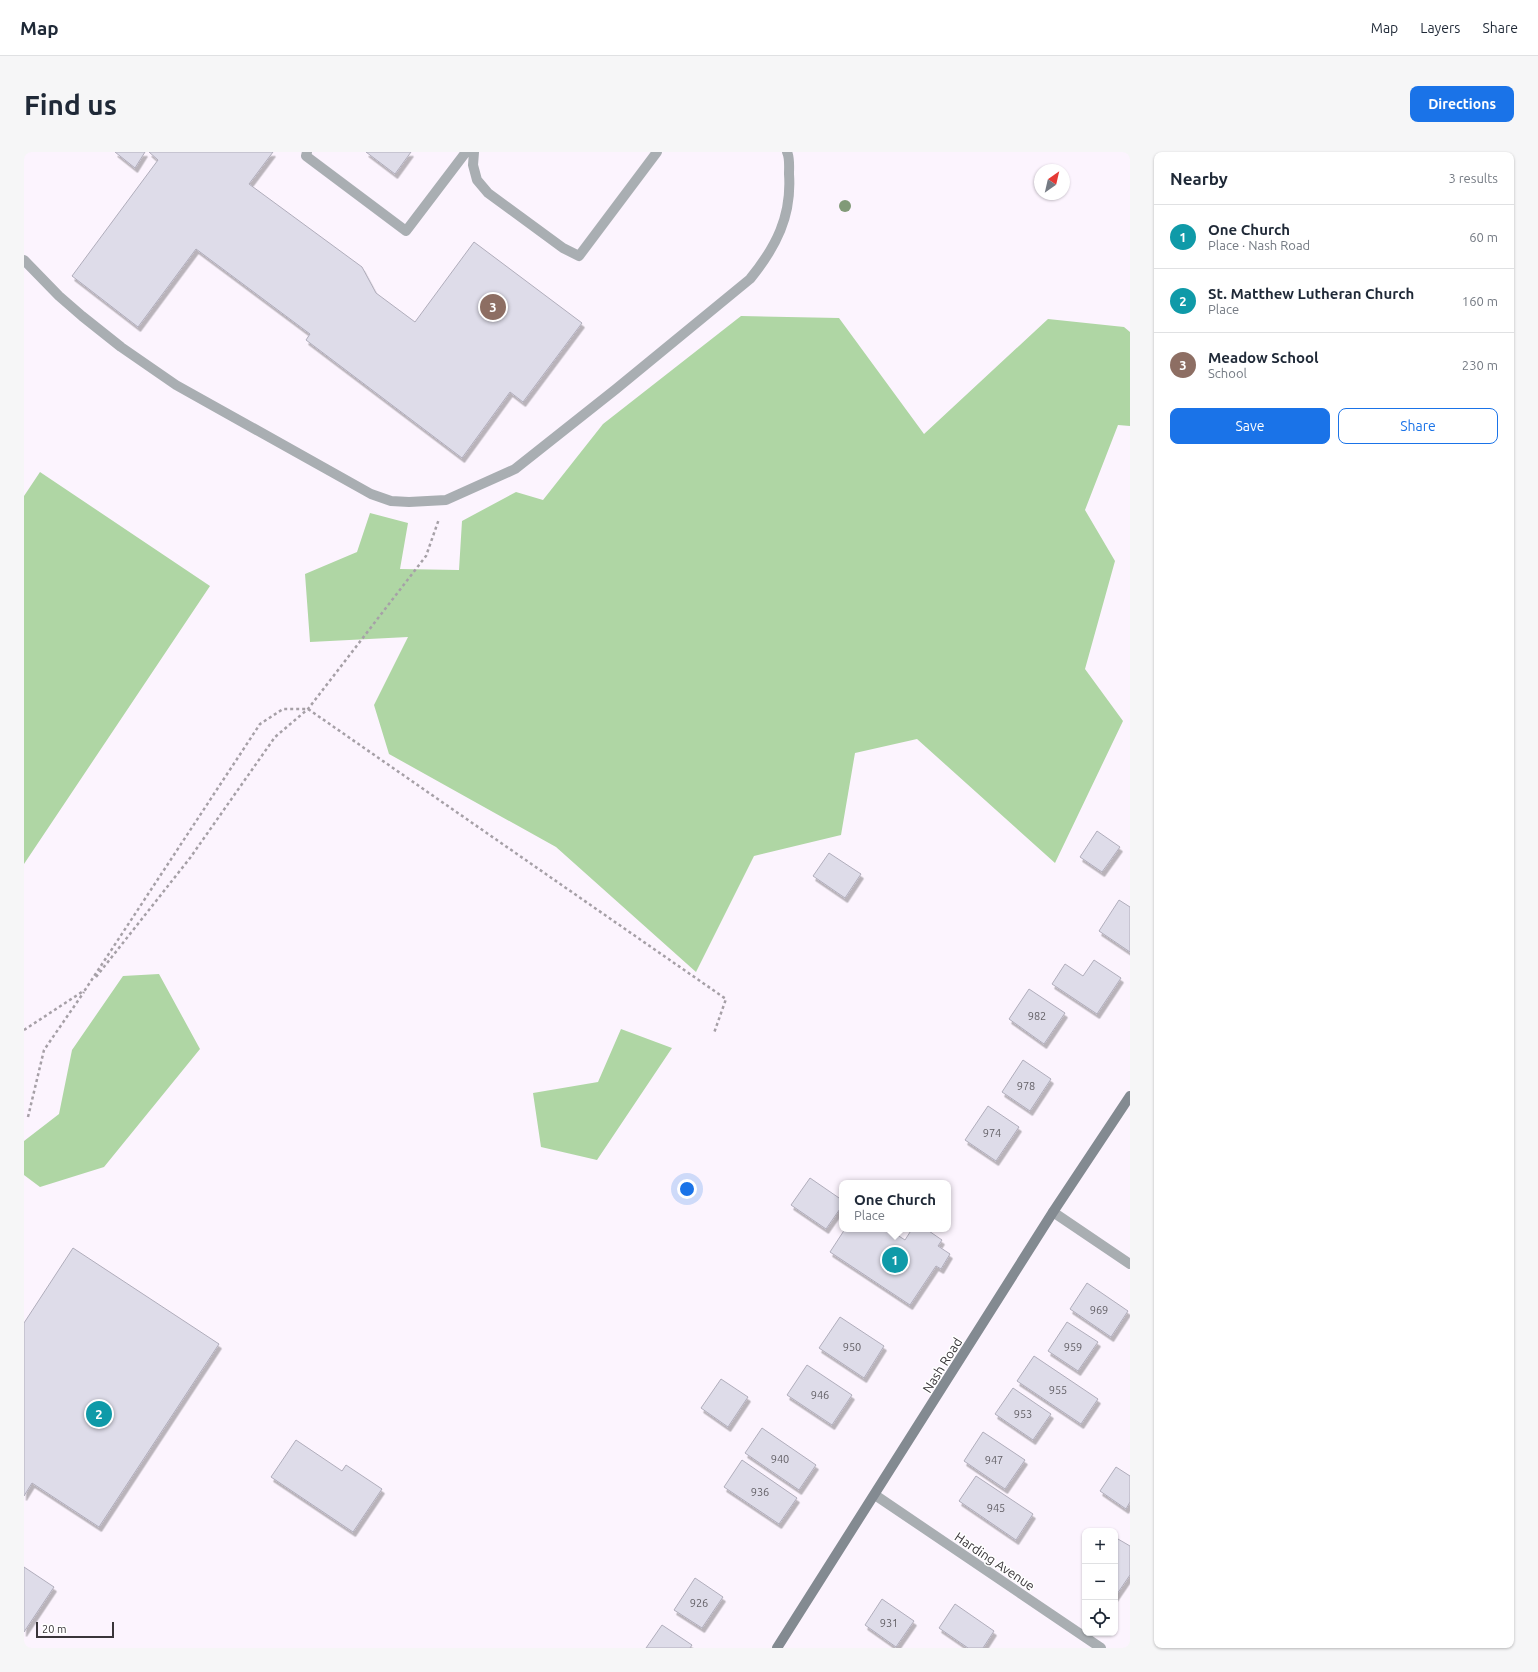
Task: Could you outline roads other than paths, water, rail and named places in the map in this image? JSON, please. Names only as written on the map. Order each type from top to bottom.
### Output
[{"type":"main road","name":"Nash Road","points":[[777,1648],[1053,1212],[1130,1096]]},
{"type":"street","points":[[307,152],[306,156],[406,232],[466,152]]},
{"type":"street","points":[[474,152],[473,165],[477,180],[488,193],[563,248],[579,256],[656,152]]},
{"type":"street","points":[[24,260],[58,296],[82,316],[121,347],[176,385],[371,494],[391,501],[409,502],[446,500],[515,469],[616,390],[750,279],[767,258],[780,234],[787,209],[790,182],[787,152]]},
{"type":"street","points":[[1053,1212],[1130,1264]]},
{"type":"street","name":"Harding Avenue","points":[[875,1495],[1101,1648]]},
{"type":"place","name":"Meadow School","points":[[493,307]]},
{"type":"place","name":"One Church","points":[[895,1260]]},
{"type":"place","name":"St. Matthew Lutheran Church","points":[[99,1414]]}]
